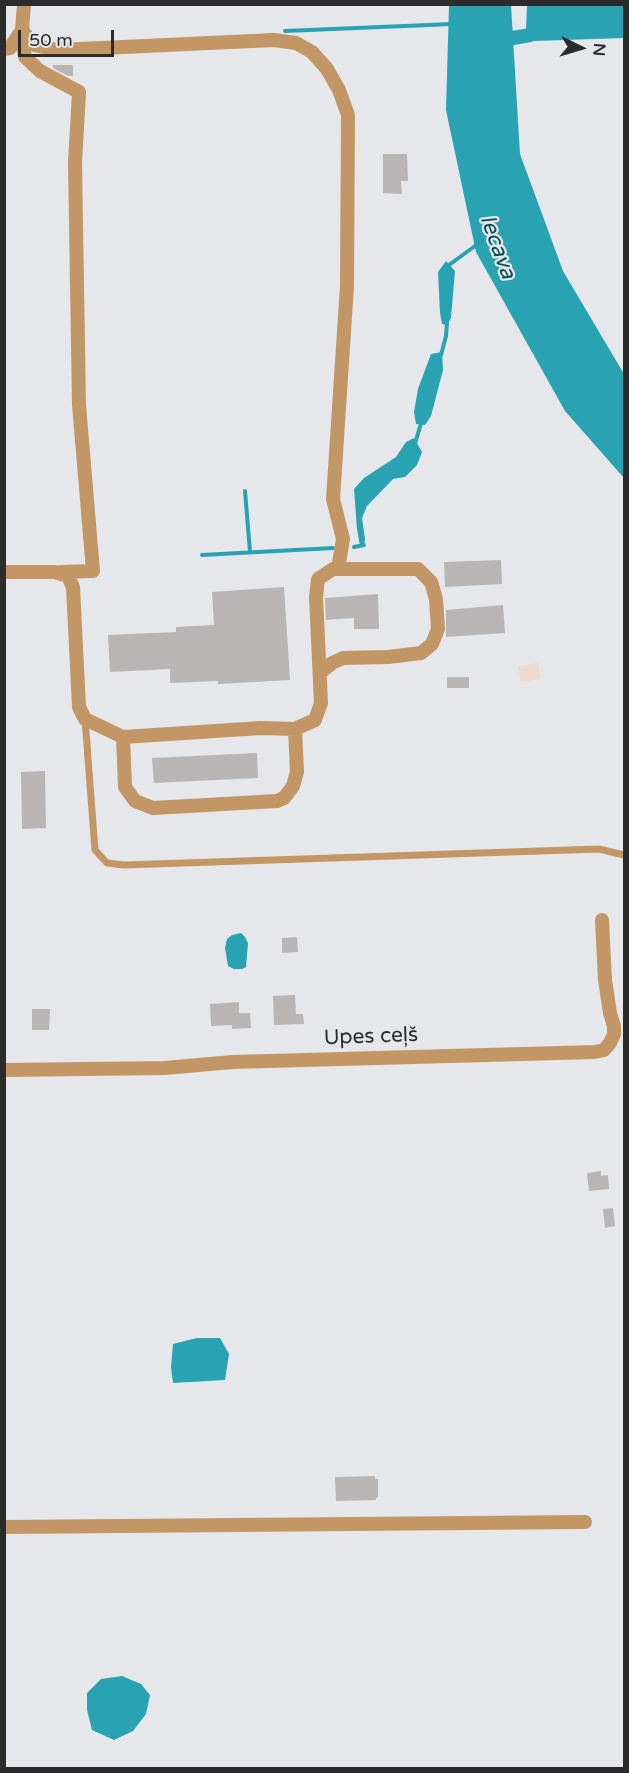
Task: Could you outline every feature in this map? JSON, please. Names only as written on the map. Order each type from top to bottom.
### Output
[{"type":"street","points":[[4,572],[93,571],[79,405],[75,163],[79,92],[40,71],[25,57],[22,30],[24,4]]},
{"type":"street","points":[[4,49],[10,48],[22,30]]},
{"type":"street","points":[[22,30],[34,45],[58,50],[274,40],[296,43],[312,52],[327,69],[339,90],[348,115],[347,286],[333,499],[343,539],[338,569]]},
{"type":"street","points":[[55,572],[68,576],[73,587],[79,707],[85,719],[123,737],[261,728],[295,729],[315,720],[321,703],[316,597],[318,579],[333,568],[418,569],[431,582],[436,599],[438,628],[432,645],[421,653],[388,657],[343,658],[321,672]]},
{"type":"street","points":[[123,737],[124,787],[135,801],[153,808],[277,801],[284,798],[293,786],[297,772],[295,729]]},
{"type":"street","name":"Upes ceļš","points":[[4,1070],[165,1068],[232,1062],[604,1050],[614,1034],[614,1026],[605,980],[602,920]]},
{"type":"street","points":[[4,1527],[585,1522]]},
{"type":"lane","points":[[85,719],[95,850],[107,863],[124,865],[599,849],[624,855]]},
{"type":"shaded area","points":[[538,663],[540,679],[521,682],[518,666]]},
{"type":"water","name":"Iecava","points":[[449,5],[511,5],[520,154],[563,271],[624,374],[624,478],[565,411],[476,252],[446,110]]},
{"type":"water","points":[[527,5],[624,5],[624,38],[534,41],[526,29]]},
{"type":"water","points":[[446,261],[455,271],[451,318],[447,325],[442,324],[440,313],[438,272]]},
{"type":"water","points":[[442,352],[443,370],[431,416],[425,425],[416,424],[414,412],[418,389],[431,354]]},
{"type":"water","points":[[414,438],[422,452],[417,465],[405,477],[393,479],[367,506],[362,518],[364,545],[360,546],[354,489],[364,478],[396,457],[406,442]]},
{"type":"water","points":[[241,933],[248,943],[246,967],[234,969],[228,966],[225,948],[227,939]]},
{"type":"water","points":[[197,1338],[220,1338],[229,1354],[225,1380],[173,1383],[171,1367],[173,1344]]},
{"type":"water","points":[[122,1676],[141,1684],[150,1695],[146,1714],[133,1731],[114,1740],[92,1730],[87,1710],[87,1693],[101,1679]]},
{"type":"building","points":[[53,65],[73,65],[73,76],[68,76],[53,68]]},
{"type":"building","points":[[383,154],[407,154],[408,181],[401,181],[402,194],[383,193]]},
{"type":"building","points":[[501,560],[502,584],[445,587],[444,562]]},
{"type":"building","points":[[284,587],[290,680],[218,684],[218,681],[170,683],[170,669],[110,672],[108,635],[176,632],[176,627],[214,625],[212,592]]},
{"type":"building","points":[[378,594],[379,629],[354,629],[354,618],[326,620],[325,598]]},
{"type":"building","points":[[503,605],[505,633],[446,637],[446,610]]},
{"type":"building","points":[[447,677],[469,677],[469,688],[447,688]]},
{"type":"building","points":[[257,753],[258,778],[154,783],[152,758]]},
{"type":"building","points":[[45,771],[46,828],[22,829],[21,772]]},
{"type":"building","points":[[297,937],[298,952],[282,953],[282,938]]},
{"type":"building","points":[[295,995],[296,1014],[303,1014],[304,1024],[274,1025],[273,996]]},
{"type":"building","points":[[239,1002],[239,1013],[250,1013],[251,1028],[232,1029],[232,1025],[211,1026],[210,1004]]},
{"type":"building","points":[[32,1009],[50,1009],[49,1030],[32,1030]]},
{"type":"building","points":[[601,1171],[601,1176],[608,1175],[609,1189],[589,1191],[587,1173]]},
{"type":"building","points":[[613,1208],[615,1226],[605,1228],[603,1209]]},
{"type":"building","points":[[375,1476],[375,1479],[378,1479],[376,1500],[336,1501],[335,1477]]},
{"type":"waterway","points":[[285,31],[452,24]]},
{"type":"waterway","points":[[497,33],[513,38],[530,35]]},
{"type":"waterway","name":"Iecava","points":[[448,269],[449,265],[477,243]]},
{"type":"waterway","points":[[441,355],[447,322]]},
{"type":"waterway","points":[[414,447],[422,420]]},
{"type":"waterway","points":[[245,491],[250,552]]},
{"type":"waterway","points":[[354,547],[364,545]]},
{"type":"waterway","points":[[202,555],[333,548]]}]
